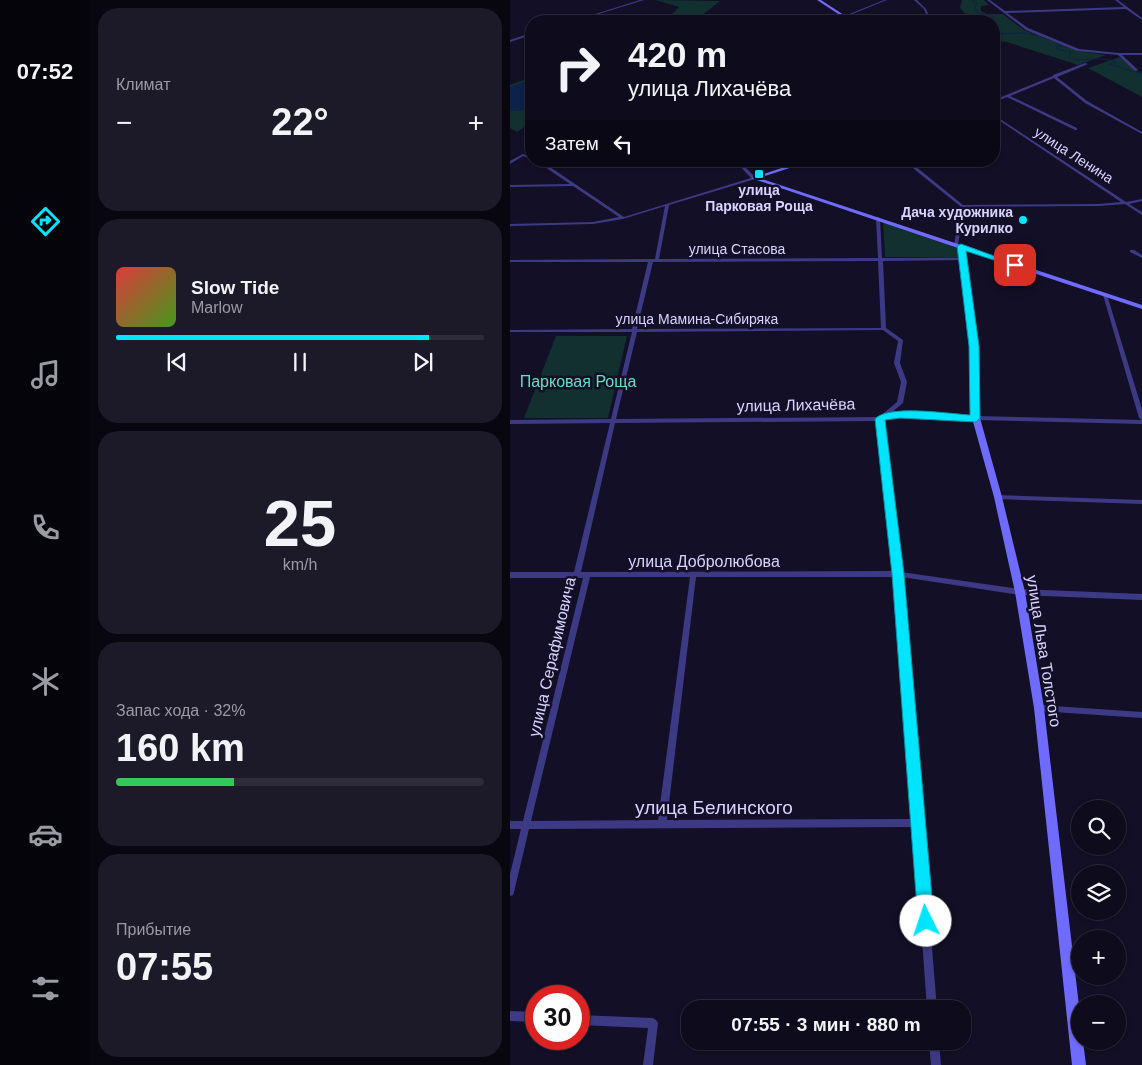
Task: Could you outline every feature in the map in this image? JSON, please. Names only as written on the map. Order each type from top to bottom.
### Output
[{"type":"street","points":[[594,15],[643,0]]},
{"type":"street","points":[[819,0],[842,15]]},
{"type":"street","points":[[850,15],[886,0]]},
{"type":"street","points":[[914,0],[925,9],[928,15]]},
{"type":"street","points":[[988,0],[1005,12],[1012,20],[1027,29],[1071,47],[1112,55],[1142,54]]},
{"type":"street","points":[[1116,0],[1142,19]]},
{"type":"street","points":[[1005,12],[1127,8]]},
{"type":"street","points":[[510,41],[525,36]]},
{"type":"street","points":[[1119,54],[1136,70]]},
{"type":"street","points":[[1000,99],[1086,64]]},
{"type":"street","points":[[1054,76],[1086,102],[1142,133]]},
{"type":"street","points":[[1008,96],[1076,129]]},
{"type":"street","name":"улица Ленина","points":[[1000,120],[1142,214]]},
{"type":"street","points":[[510,163],[523,155],[525,156]]},
{"type":"street","points":[[547,167],[623,218]]},
{"type":"street","points":[[743,167],[754,178],[1142,307]]},
{"type":"street","points":[[510,225],[593,223],[623,218],[790,167]]},
{"type":"street","points":[[913,167],[962,206],[1099,205],[1142,200]]},
{"type":"street","points":[[510,186],[574,185]]},
{"type":"street","name":"улица Серафимовича","points":[[510,892],[587,575],[576,575],[633,331],[654,260],[667,206]]},
{"type":"street","points":[[959,246],[962,206]]},
{"type":"street","points":[[878,218],[884,329],[900,340],[897,362],[904,382],[900,403],[880,419],[898,574],[931,1000]]},
{"type":"street","name":"улица Льва Толстого","points":[[959,246],[964,260],[974,346],[976,418],[998,497],[1020,592],[1039,708],[1080,1065]]},
{"type":"street","points":[[1132,251],[1142,257]]},
{"type":"street","name":"улица Стасова","points":[[510,261],[964,260]]},
{"type":"street","points":[[1105,295],[1142,420]]},
{"type":"street","name":"улица Мамина-Сибиряка","points":[[510,331],[884,329]]},
{"type":"street","name":"улица Лихачёва","points":[[510,422],[880,419],[888,415],[900,414],[976,418],[1142,420]]},
{"type":"street","points":[[998,497],[1142,502]]},
{"type":"street","name":"улица Добролюбова","points":[[587,575],[898,574],[1020,592],[1142,597]]},
{"type":"street","points":[[510,576],[576,575]]},
{"type":"street","points":[[662,824],[693,576]]},
{"type":"street","points":[[1039,708],[1142,715]]},
{"type":"street","name":"улица Белинского","points":[[510,825],[918,823]]},
{"type":"street","points":[[510,1016],[525,1017]]},
{"type":"street","points":[[590,1020],[653,1023],[648,1065]]},
{"type":"street","points":[[935,1050],[936,1065]]},
{"type":"green space","points":[[656,0],[720,1],[702,15],[671,15],[679,7]]},
{"type":"green space","points":[[962,0],[984,0],[989,5],[981,6],[981,11],[987,14],[1003,14],[1024,30],[1077,51],[1106,55],[1078,65],[1007,42],[1000,41],[1000,15],[966,15],[960,8]]},
{"type":"green space","points":[[1120,57],[1135,70],[1142,73],[1142,97],[1088,68]]},
{"type":"green space","points":[[525,79],[525,126],[517,132],[510,128],[510,85]]},
{"type":"green space","points":[[883,221],[957,247],[959,258],[885,257]]},
{"type":"green space","name":"Парковая Роща","points":[[556,336],[627,336],[608,418],[524,418]]},
{"type":"water","points":[[525,81],[525,109],[510,111],[510,87]]},
{"type":"waterway","points":[[971,0],[977,3],[975,7],[977,12],[986,15]]},
{"type":"waterway","points":[[1000,34],[1023,33],[1042,36]]},
{"type":"waterway","points":[[1049,39],[1062,46],[1056,47],[1057,49],[1071,52],[1069,58],[1110,60],[1116,62],[1109,64],[1142,74]]},
{"type":"place","name":"улица Парковая Роща","points":[[759,174]]},
{"type":"place","name":"Дача художника Курилко","points":[[1023,220]]},
{"type":"route","points":[[926,921],[898,574],[880,419],[888,415],[900,414],[976,418],[974,346],[961,246],[1015,265]]}]
